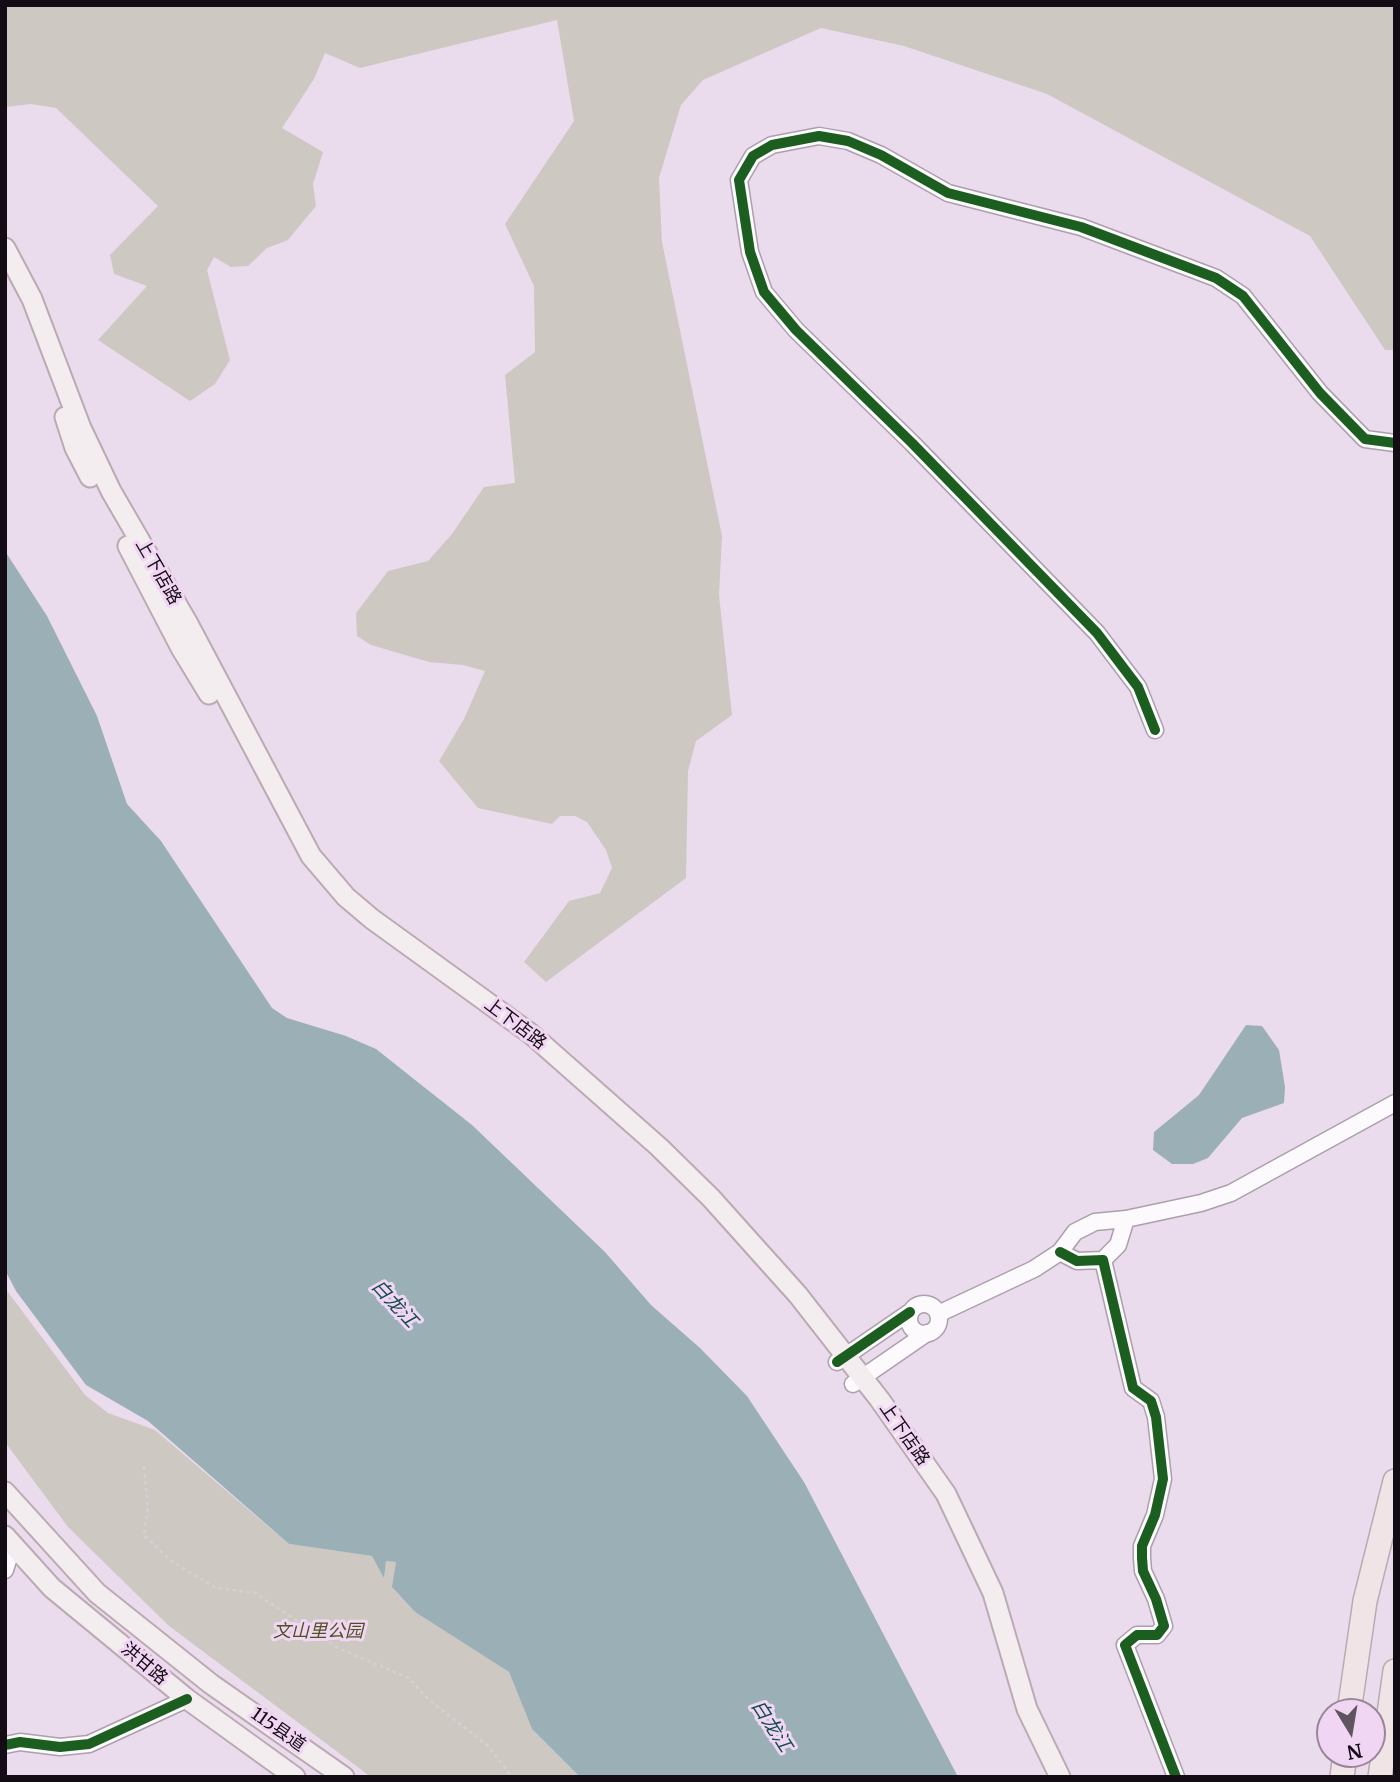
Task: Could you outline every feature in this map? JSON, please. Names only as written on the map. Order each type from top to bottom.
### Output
[{"type":"highway","points":[[1351,1698],[1363,1614],[1395,1481]]},
{"type":"highway","points":[[1380,1777],[1395,1671]]},
{"type":"main road","name":"上下店路","points":[[5,248],[32,299],[81,428],[111,491],[187,622],[311,856],[346,897],[372,919],[531,1034],[659,1147],[790,1286],[842,1359],[946,1494],[993,1593],[1027,1709],[1060,1777]]},
{"type":"main road","name":"上下店路","points":[[5,267],[19,291],[48,364],[75,449],[181,648],[318,880],[355,919],[416,966],[534,1046],[622,1124],[707,1207],[842,1359]]},
{"type":"main road","name":"上下店路","points":[[858,1380],[946,1515],[968,1554],[1019,1714],[1051,1777]]},
{"type":"main road","name":"洪甘路","points":[[5,1492],[97,1593],[211,1684]]},
{"type":"main road","name":"洪甘路","points":[[9,1540],[52,1588],[187,1699],[295,1777]]},
{"type":"main road","name":"115县道","points":[[211,1684],[344,1777]]},
{"type":"street","points":[[1155,730],[1138,687],[1097,633],[912,443],[796,330],[764,292],[750,252],[739,180],[754,156],[772,145],[819,136],[848,141],[881,155],[948,193],[1081,227],[1216,278],[1243,296],[1320,393],[1365,439],[1395,443]]},
{"type":"street","points":[[938,1314],[1034,1269],[1060,1252],[1068,1238],[1083,1227],[1095,1222],[1126,1219],[1201,1203],[1231,1193],[1395,1103]]},
{"type":"street","points":[[1060,1252],[1077,1261],[1103,1260],[1118,1245],[1126,1219]]},
{"type":"street","points":[[1103,1260],[1133,1388],[1151,1401],[1162,1447],[1163,1479],[1155,1515],[1142,1546],[1142,1558],[1143,1571],[1156,1599],[1164,1626],[1157,1635],[1137,1635],[1125,1645],[1176,1777]]},
{"type":"street","points":[[842,1359],[917,1305],[927,1304],[938,1314],[938,1323],[927,1333],[858,1380]]},
{"type":"street","points":[[910,1312],[910,1326],[918,1333],[927,1333]]},
{"type":"street","points":[[5,1570],[9,1540]]},
{"type":"street","points":[[5,1745],[20,1742],[60,1747],[89,1744],[187,1699]]},
{"type":"path","points":[[144,1467],[148,1507],[144,1535],[171,1561],[216,1588],[255,1593],[338,1648],[409,1678],[429,1700],[487,1745],[512,1777]]},
{"type":"green space","points":[[5,5],[1395,5],[1395,350],[1385,350],[1310,236],[1047,94],[904,46],[821,28],[703,80],[681,105],[659,178],[662,242],[722,536],[719,595],[732,715],[696,741],[688,771],[686,878],[546,982],[524,962],[569,901],[600,893],[612,868],[606,850],[587,822],[575,816],[560,816],[552,824],[478,808],[439,761],[464,719],[485,671],[463,665],[429,662],[371,645],[357,636],[356,613],[388,571],[428,561],[452,534],[484,487],[515,483],[505,375],[535,352],[534,286],[505,224],[574,121],[557,20],[360,68],[325,53],[314,79],[282,128],[323,152],[313,184],[316,206],[288,240],[267,248],[248,266],[231,267],[214,257],[207,270],[230,360],[215,384],[190,401],[98,340],[147,286],[114,274],[110,255],[158,206],[56,108],[31,104],[5,107]]},
{"type":"green space","name":"文山里公园","points":[[5,1288],[85,1395],[108,1413],[155,1430],[289,1544],[372,1556],[384,1576],[386,1561],[396,1562],[393,1588],[415,1612],[509,1672],[532,1729],[580,1777],[371,1777],[169,1626],[68,1527],[5,1442]]},
{"type":"water","name":"白龙江","points":[[5,551],[47,616],[97,716],[127,804],[161,841],[272,1008],[287,1018],[346,1036],[376,1049],[472,1125],[605,1252],[651,1305],[700,1348],[747,1396],[804,1482],[958,1777],[580,1777],[532,1729],[509,1672],[415,1612],[392,1587],[396,1562],[386,1561],[384,1578],[372,1556],[289,1544],[148,1421],[86,1385],[16,1291],[5,1270]]},
{"type":"water","points":[[1246,1025],[1262,1026],[1279,1050],[1285,1087],[1284,1103],[1242,1118],[1208,1158],[1193,1164],[1172,1164],[1153,1150],[1154,1132],[1199,1095]]},
{"type":"cycle path","points":[[1155,730],[1138,687],[1097,633],[912,443],[796,330],[764,292],[750,252],[739,180],[753,156],[772,145],[819,136],[848,141],[881,155],[948,193],[1081,227],[1216,278],[1243,296],[1320,393],[1365,439],[1395,443]]},
{"type":"cycle path","points":[[1060,1252],[1077,1261],[1103,1260],[1133,1388],[1151,1401],[1156,1417],[1163,1479],[1155,1515],[1142,1546],[1142,1558],[1143,1571],[1156,1599],[1164,1626],[1157,1635],[1137,1635],[1125,1645],[1176,1777]]},
{"type":"cycle path","points":[[837,1362],[910,1312]]},
{"type":"cycle path","points":[[5,1745],[20,1742],[60,1747],[89,1744],[187,1699]]}]
